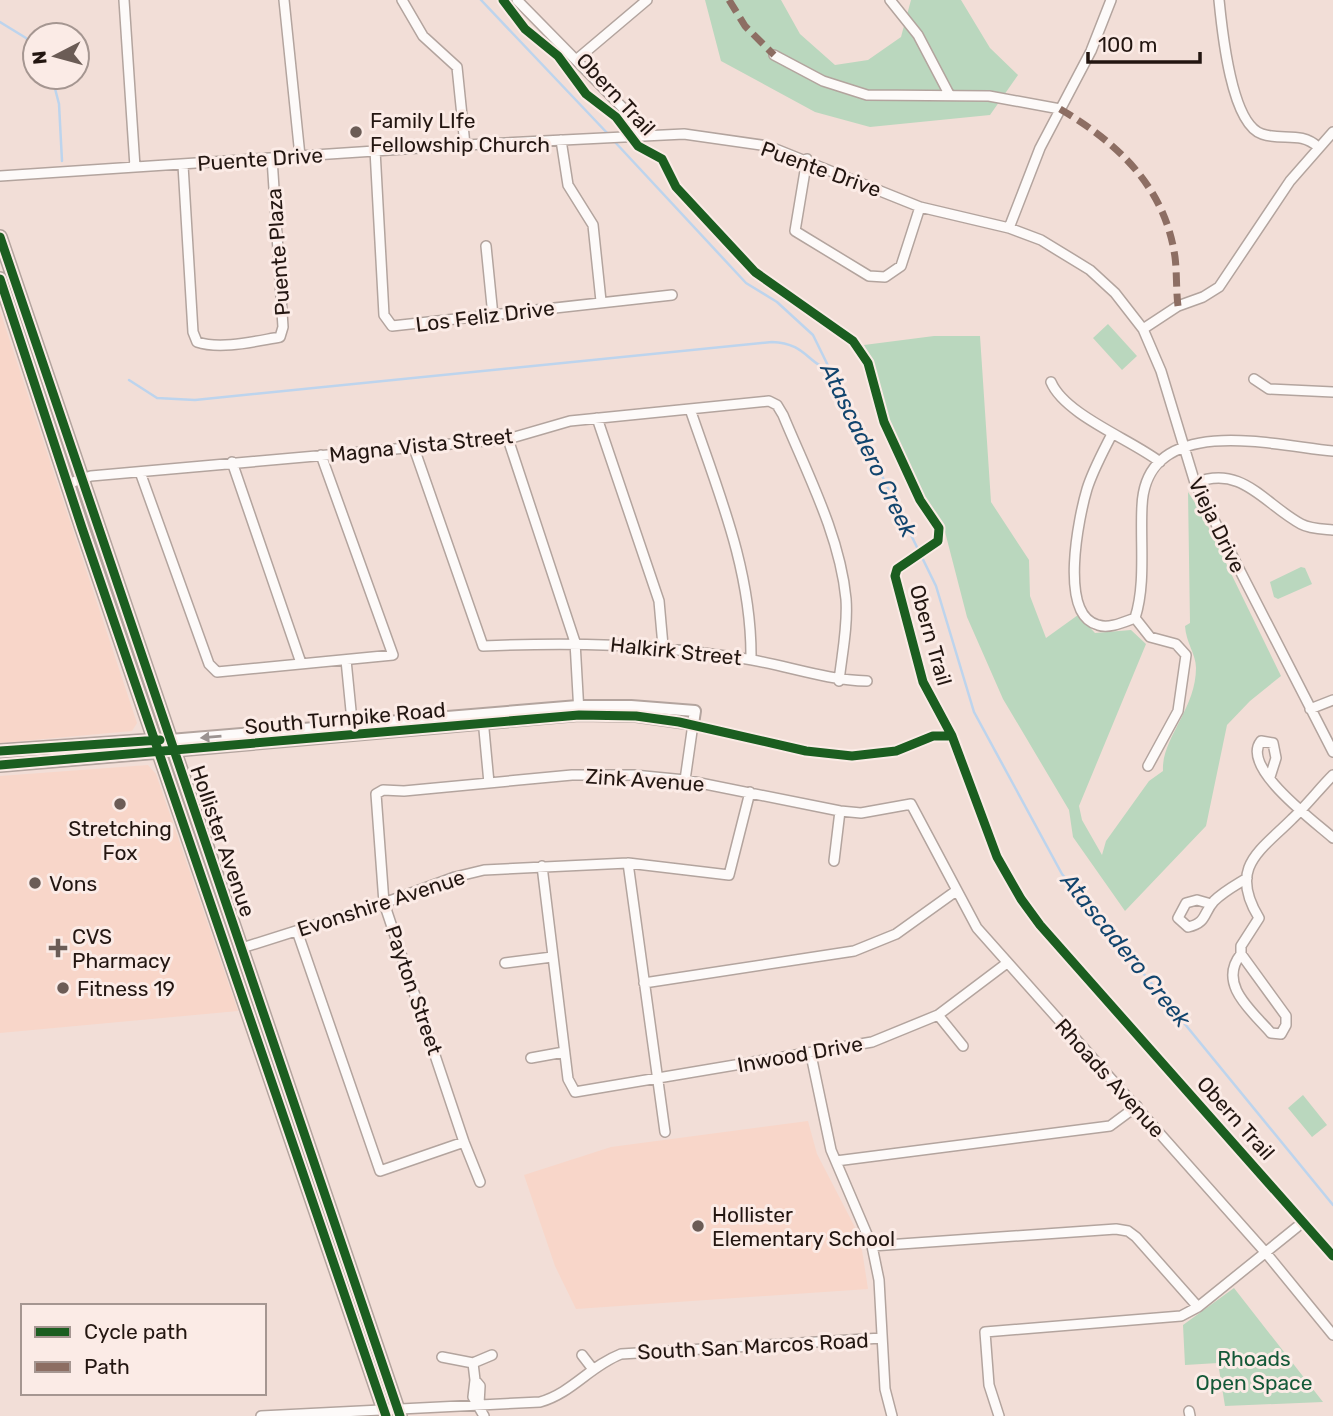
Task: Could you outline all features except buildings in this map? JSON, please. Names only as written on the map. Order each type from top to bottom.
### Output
[{"type":"main road","name":"Hollister Avenue","points":[[0,237],[399,1413]]},
{"type":"main road","name":"Hollister Avenue","points":[[0,279],[67,484],[385,1413]]},
{"type":"main road","name":"South Turnpike Road","points":[[0,765],[156,746]]},
{"type":"main road","name":"South Turnpike Road","points":[[0,751],[172,746]]},
{"type":"street","points":[[124,0],[135,167]]},
{"type":"street","points":[[284,0],[300,156]]},
{"type":"street","points":[[402,0],[422,36],[457,67],[465,145]]},
{"type":"street","points":[[517,0],[623,108],[638,135]]},
{"type":"street","points":[[576,60],[647,0]]},
{"type":"street","points":[[890,0],[918,35],[949,94]]},
{"type":"street","points":[[1009,228],[1040,148],[1091,51],[1111,0]]},
{"type":"street","points":[[1219,0],[1224,41],[1244,119],[1258,133],[1306,138],[1318,147]]},
{"type":"street","points":[[774,55],[794,68],[847,91],[881,96],[949,94],[1004,98],[1060,109]]},
{"type":"street","points":[[1143,330],[1178,306],[1203,298],[1219,287],[1273,204],[1333,132]]},
{"type":"street","name":"Puente Drive","points":[[0,176],[638,135],[710,136],[768,146],[807,159],[920,207],[1009,228],[1063,251],[1115,293]]},
{"type":"street","points":[[561,140],[568,185],[593,225],[601,301]]},
{"type":"street","name":"Los Feliz Drive","points":[[375,150],[384,325],[399,327],[601,301],[672,295]]},
{"type":"street","name":"Puente Plaza","points":[[183,165],[193,332],[196,344],[283,339],[272,158]]},
{"type":"street","points":[[807,159],[794,231],[869,276],[886,277],[901,266],[920,207]]},
{"type":"street","points":[[486,246],[493,316]]},
{"type":"street","name":"Vieja Drive","points":[[1115,293],[1143,330],[1161,371],[1182,448],[1195,483],[1333,752]]},
{"type":"street","points":[[1254,379],[1269,389],[1333,392]]},
{"type":"street","points":[[1051,382],[1055,391],[1112,434],[1160,463]]},
{"type":"street","name":"Magna Vista Street","points":[[67,484],[80,479],[140,472],[508,439],[570,421],[769,401],[774,403],[783,415],[826,522],[842,576],[846,602],[839,681]]},
{"type":"street","points":[[690,408],[738,552],[748,591],[751,659]]},
{"type":"street","points":[[597,418],[659,601],[663,646]]},
{"type":"street","points":[[1112,434],[1088,487],[1081,510],[1076,538],[1076,591],[1086,616],[1097,625],[1107,626],[1135,618]]},
{"type":"street","points":[[508,439],[575,642],[578,711]]},
{"type":"street","points":[[1135,618],[1138,608],[1142,501],[1145,488],[1160,463],[1182,448],[1211,440],[1231,439],[1333,451]]},
{"type":"street","name":"Halkirk Street","points":[[414,448],[483,646],[575,642],[663,646],[751,659],[839,681],[867,681]]},
{"type":"street","points":[[140,472],[212,668],[217,671],[393,656],[321,455]]},
{"type":"street","points":[[232,463],[301,663]]},
{"type":"street","points":[[1195,483],[1217,477],[1232,478],[1260,493],[1300,524],[1333,530]]},
{"type":"street","points":[[1135,618],[1150,637],[1175,644],[1186,655],[1178,710],[1149,766]]},
{"type":"street","points":[[346,660],[353,729]]},
{"type":"street","points":[[1310,709],[1333,700]]},
{"type":"street","name":"South Turnpike Road","points":[[172,746],[483,718],[656,707],[695,711],[692,724]]},
{"type":"street","points":[[483,718],[489,783]]},
{"type":"street","points":[[685,780],[692,724]]},
{"type":"street","name":"Zink Avenue","points":[[376,794],[383,790],[601,774],[685,780],[750,792],[808,807],[840,811],[861,813],[911,804]]},
{"type":"street","points":[[1241,954],[1286,1016],[1286,1026],[1280,1034],[1271,1033],[1234,986],[1232,976],[1241,954],[1241,946],[1259,918],[1252,903],[1247,878],[1250,864],[1259,848],[1333,775]]},
{"type":"street","points":[[1273,782],[1333,838]]},
{"type":"street","name":"Evonshire Avenue","points":[[242,948],[384,903],[455,877],[484,870],[628,863],[731,878],[750,792]]},
{"type":"street","name":"Payton Street","points":[[376,794],[374,801],[384,903],[464,1142],[480,1182]]},
{"type":"street","name":"Rhoads Avenue","points":[[911,804],[977,928],[1266,1253],[1333,1335]]},
{"type":"street","points":[[834,861],[840,811]]},
{"type":"street","points":[[628,863],[666,1132]]},
{"type":"street","points":[[541,866],[564,1052],[573,1091],[570,1102]]},
{"type":"street","points":[[1211,904],[1247,878]]},
{"type":"street","points":[[644,983],[853,951],[896,934],[956,891]]},
{"type":"street","points":[[297,931],[380,1171],[464,1142]]},
{"type":"street","points":[[505,963],[552,957]]},
{"type":"street","name":"Inwood Drive","points":[[573,1091],[811,1055],[872,1042],[939,1015],[1007,963]]},
{"type":"street","points":[[939,1015],[963,1046]]},
{"type":"street","points":[[531,1058],[564,1052]]},
{"type":"street","points":[[811,1055],[823,1121],[836,1161],[872,1246],[878,1280],[885,1389],[892,1416]]},
{"type":"street","points":[[836,1161],[1098,1128],[1120,1121],[1137,1107]]},
{"type":"street","points":[[999,1416],[989,1385],[985,1332],[1174,1318],[1198,1307],[1297,1227]]},
{"type":"street","points":[[872,1246],[1116,1229],[1128,1231],[1198,1307]]},
{"type":"street","name":"South San Marcos Road","points":[[261,1416],[399,1413],[480,1404],[540,1402],[573,1388],[592,1368],[621,1354],[882,1338]]},
{"type":"street","points":[[442,1357],[473,1363],[492,1354]]},
{"type":"street","points":[[582,1355],[592,1368]]},
{"type":"street","points":[[473,1363],[475,1380],[480,1386],[480,1404],[484,1416]]},
{"type":"shaded area","points":[[0,311],[137,723],[132,731],[0,743]]},
{"type":"shaded area","points":[[148,765],[156,774],[238,1011],[0,1033],[0,776]]},
{"type":"shaded area","name":"Hollister Elementary School","points":[[808,1121],[817,1154],[860,1237],[868,1289],[576,1309],[555,1266],[524,1175],[611,1147]]},
{"type":"green space","points":[[705,0],[781,0],[800,34],[835,65],[868,60],[901,37],[911,0],[961,0],[990,48],[1018,75],[990,115],[870,127],[815,112],[721,61]]},
{"type":"green space","points":[[1108,324],[1137,356],[1122,370],[1093,338]]},
{"type":"green space","points":[[934,336],[980,336],[991,502],[1029,560],[1030,596],[1046,638],[1078,615],[1095,633],[1131,630],[1146,644],[1079,806],[1082,820],[1102,855],[1106,841],[1149,781],[1163,771],[1167,747],[1191,697],[1196,663],[1185,626],[1190,623],[1188,492],[1202,514],[1281,676],[1250,701],[1227,725],[1206,826],[1125,911],[1073,837],[1069,810],[1003,699],[967,617],[944,528],[928,506],[883,408],[878,380],[864,345]]},
{"type":"green space","points":[[1301,567],[1305,568],[1312,584],[1278,599],[1274,597],[1270,582]]},
{"type":"green space","points":[[1303,1095],[1327,1125],[1312,1137],[1288,1108]]},
{"type":"green space","name":"Rhoads Open Space","points":[[1234,1288],[1323,1402],[1225,1406],[1218,1363],[1185,1365],[1183,1325]]},
{"type":"waterway","name":"Atascadero Creek","points":[[481,0],[610,136]]},
{"type":"waterway","points":[[0,22],[21,35]]},
{"type":"waterway","points":[[56,91],[59,104],[62,161]]},
{"type":"waterway","name":"Atascadero Creek","points":[[614,141],[746,283],[777,302],[813,335],[936,586],[974,712],[1062,874],[1333,1205]]},
{"type":"waterway","points":[[129,380],[157,398],[195,400],[772,342],[793,346],[817,364],[831,369]]},
{"type":"marked path","points":[[729,0],[745,26],[774,55]]},
{"type":"marked path","points":[[1060,109],[1119,152],[1150,188],[1170,232],[1175,257],[1178,306]]},
{"type":"cycle path","name":"Obern Trail","points":[[503,0],[525,29],[558,56],[586,94],[616,117],[638,146],[662,159],[676,187],[755,272],[853,341],[868,363],[884,422],[920,500],[939,528],[938,541],[897,569],[895,576],[923,682],[952,736],[997,857],[1021,899],[1040,925],[1333,1256]]},
{"type":"cycle path","points":[[0,237],[400,1416]]},
{"type":"cycle path","points":[[0,279],[82,528],[386,1416]]},
{"type":"cycle path","points":[[0,765],[579,715],[636,716],[679,722],[806,751],[852,756],[896,751],[933,736],[952,736]]},
{"type":"cycle path","points":[[0,751],[160,740]]},
{"type":"place","name":"Family LIfe Fellowship Church","points":[[356,132]]},
{"type":"place","name":"Stretching Fox","points":[[120,804]]},
{"type":"place","name":"Vons","points":[[35,883]]},
{"type":"place","name":"CVS Pharmacy","points":[[58,948]]},
{"type":"place","name":"Fitness 19","points":[[63,988]]},
{"type":"place","name":"Hollister Elementary School","points":[[698,1226]]}]
